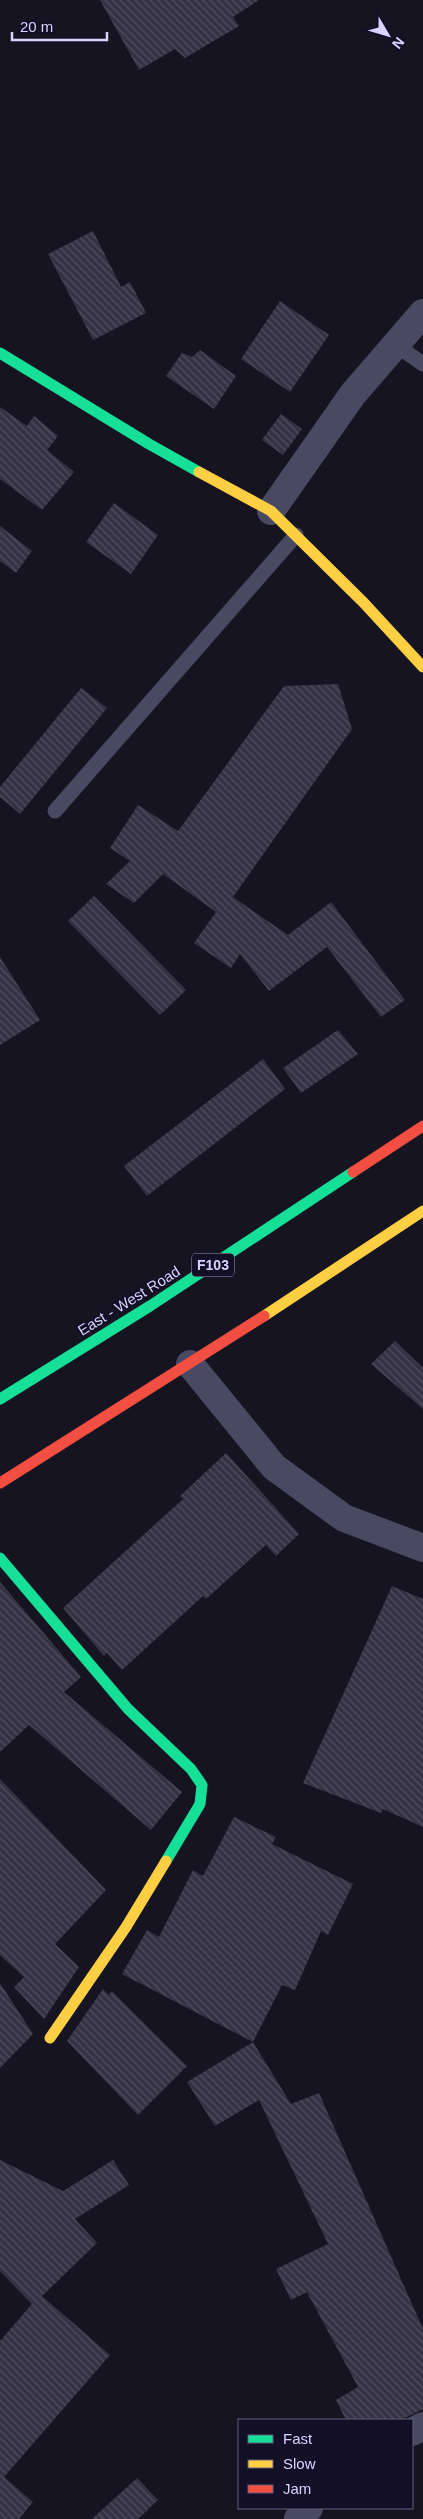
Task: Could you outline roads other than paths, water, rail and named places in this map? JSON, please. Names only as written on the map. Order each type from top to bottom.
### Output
[{"type":"street","points":[[271,511],[353,394],[423,313]]},
{"type":"street","points":[[0,353],[149,444],[271,511],[364,603],[423,667]]},
{"type":"street","name":"East - West Road","points":[[0,1399],[150,1306],[423,1126]]},
{"type":"street","points":[[0,1483],[190,1364],[423,1211]]},
{"type":"street","points":[[190,1364],[274,1467],[344,1518],[423,1548]]},
{"type":"street","points":[[0,1558],[128,1710],[191,1769],[202,1785],[200,1804],[126,1927],[50,2038]]},
{"type":"street","points":[[298,2519],[308,2509]]},
{"type":"lane","points":[[396,345],[423,364]]},
{"type":"lane","points":[[55,812],[296,536]]}]
